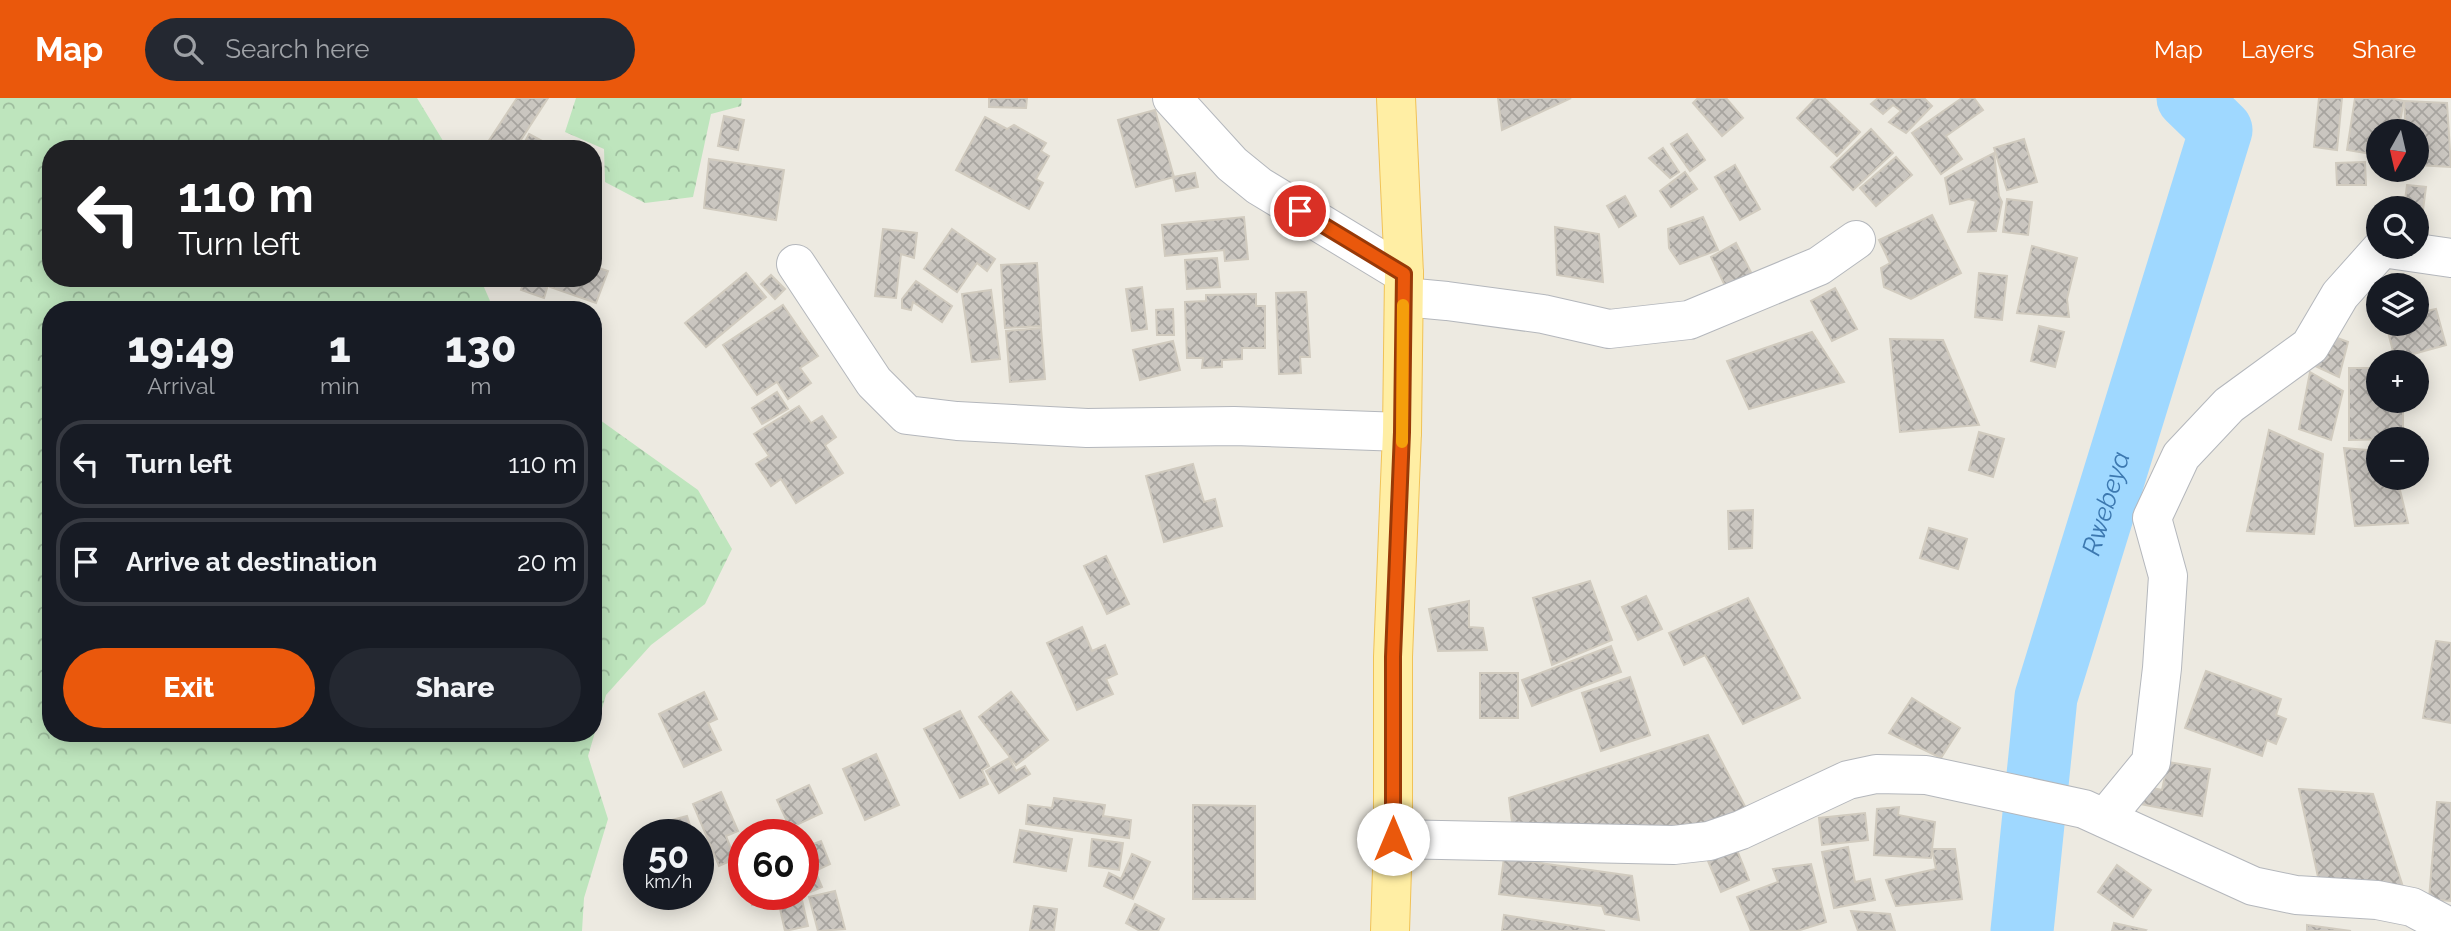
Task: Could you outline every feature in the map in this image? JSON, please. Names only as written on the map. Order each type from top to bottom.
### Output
[{"type":"main road","points":[[1390,931],[1393,657],[1402,432],[1404,286],[1396,98]]},
{"type":"street","points":[[1172,98],[1232,163],[1259,186],[1404,286],[1447,300],[1543,314],[1609,329],[1689,320],[1819,266],[1856,240]]},
{"type":"street","points":[[2095,814],[2151,762],[2162,668],[2168,576],[2152,518],[2181,456],[2229,405],[2310,346],[2340,295],[2382,248],[2451,258]]},
{"type":"street","points":[[796,264],[874,382],[907,415],[957,421],[1087,428],[1234,426],[1402,432]]},
{"type":"street","points":[[1393,839],[1686,844],[1709,841],[1741,830],[1848,780],[1875,774],[1926,775],[2095,814],[2253,886],[2296,895],[2377,900],[2412,907],[2451,928]]},
{"type":"green space","points":[[0,98],[417,98],[443,140],[42,140],[42,287],[484,287],[490,301],[42,301],[42,742],[592,742],[588,756],[608,819],[584,898],[582,931],[0,931]]},
{"type":"green space","points":[[576,98],[742,98],[741,106],[711,114],[693,197],[645,203],[605,182],[602,140],[583,140],[565,132]]},
{"type":"green space","points":[[602,421],[698,490],[732,549],[705,604],[651,645],[606,695],[602,709]]},
{"type":"building","points":[[517,98],[548,98],[521,140],[489,140]]},
{"type":"building","points":[[989,98],[1027,98],[1026,108],[989,107]]},
{"type":"building","points":[[1498,98],[1571,98],[1502,130]]},
{"type":"building","points":[[1698,98],[1726,98],[1743,118],[1722,136],[1693,103]]},
{"type":"building","points":[[1816,98],[1824,98],[1860,132],[1837,156],[1797,118]]},
{"type":"building","points":[[1878,98],[1924,98],[1932,106],[1906,133],[1889,122],[1901,111],[1893,105],[1883,114],[1871,104]]},
{"type":"building","points":[[1962,98],[1974,98],[1983,110],[1946,136],[1962,159],[1941,174],[1912,133]]},
{"type":"building","points":[[2319,98],[2342,98],[2337,150],[2314,147]]},
{"type":"building","points":[[2355,98],[2404,101],[2400,119],[2366,119],[2366,153],[2347,150]]},
{"type":"building","points":[[2404,101],[2447,103],[2451,167],[2429,166],[2429,119],[2405,119]]},
{"type":"building","points":[[1155,110],[1174,177],[1136,187],[1118,120]]},
{"type":"building","points":[[724,116],[744,120],[738,150],[718,146]]},
{"type":"building","points":[[985,117],[1007,129],[1014,125],[1046,143],[1041,151],[1049,156],[1036,179],[1043,183],[1029,209],[956,170]]},
{"type":"building","points":[[1871,129],[1893,153],[1853,190],[1831,167]]},
{"type":"building","points":[[529,134],[540,140],[526,140]]},
{"type":"building","points":[[1687,134],[1705,160],[1690,171],[1671,144]]},
{"type":"building","points":[[2024,139],[2037,182],[2007,190],[1994,148]]},
{"type":"building","points":[[1663,148],[1679,172],[1670,178],[1649,158]]},
{"type":"building","points":[[1994,153],[2002,202],[1996,231],[1968,232],[1976,201],[1969,199],[1950,204],[1945,178]]},
{"type":"building","points":[[1896,157],[1912,175],[1876,206],[1860,188]]},
{"type":"building","points":[[709,159],[784,170],[776,220],[704,208]]},
{"type":"building","points":[[2365,162],[2366,185],[2337,185],[2336,163]]},
{"type":"building","points":[[1735,165],[1760,209],[1740,220],[1715,177]]},
{"type":"building","points":[[1685,172],[1697,189],[1671,207],[1660,191]]},
{"type":"building","points":[[1195,173],[1198,187],[1176,191],[1173,177]]},
{"type":"building","points":[[2407,185],[2426,187],[2425,196],[2406,196]]},
{"type":"building","points":[[1625,196],[1636,216],[1619,227],[1607,206]]},
{"type":"building","points":[[2007,199],[2032,202],[2028,235],[2003,232]]},
{"type":"building","points":[[1932,215],[1961,273],[1911,299],[1884,287],[1881,268],[1890,263],[1879,240]]},
{"type":"building","points":[[1244,217],[1248,259],[1225,261],[1224,250],[1165,256],[1162,225]]},
{"type":"building","points":[[1703,217],[1718,250],[1680,264],[1669,248],[1668,229]]},
{"type":"building","points":[[1555,227],[1599,234],[1603,282],[1557,275]]},
{"type":"building","points":[[883,229],[917,233],[914,258],[901,254],[896,298],[875,296]]},
{"type":"building","points":[[952,229],[995,259],[987,271],[977,263],[957,292],[924,269]]},
{"type":"building","points":[[1736,243],[1754,278],[1728,292],[1711,257]]},
{"type":"building","points":[[2032,246],[2077,258],[2067,299],[2069,317],[2017,313]]},
{"type":"building","points":[[1217,258],[1220,287],[1187,289],[1185,260]]},
{"type":"building","points":[[1037,263],[1041,326],[1005,328],[1001,265]]},
{"type":"building","points":[[602,269],[608,271],[602,287]]},
{"type":"building","points":[[746,273],[766,297],[706,347],[685,323]]},
{"type":"building","points":[[1979,273],[2007,276],[2002,320],[1975,317]]},
{"type":"building","points":[[771,275],[785,289],[775,299],[761,284]]},
{"type":"building","points":[[916,281],[952,306],[942,322],[913,302],[911,310],[902,308],[902,299]]},
{"type":"building","points":[[522,287],[547,287],[544,298],[521,290]]},
{"type":"building","points":[[550,287],[602,287],[597,301]]},
{"type":"building","points":[[1142,287],[1147,329],[1132,331],[1126,289]]},
{"type":"building","points":[[1835,288],[1857,329],[1832,341],[1811,301]]},
{"type":"building","points":[[991,290],[1000,359],[972,362],[962,294]]},
{"type":"building","points":[[1306,292],[1310,357],[1300,357],[1301,373],[1279,374],[1276,293]]},
{"type":"building","points":[[1256,294],[1256,306],[1265,306],[1265,348],[1242,348],[1242,359],[1222,360],[1222,367],[1202,368],[1203,358],[1187,358],[1185,302],[1206,301],[1206,295]]},
{"type":"building","points":[[783,305],[818,356],[800,368],[811,383],[788,399],[777,382],[757,395],[723,345]]},
{"type":"building","points":[[1173,309],[1174,335],[1157,335],[1156,310]]},
{"type":"building","points":[[2436,309],[2446,345],[2428,350],[2393,350],[2389,336],[2429,336],[2429,310]]},
{"type":"building","points":[[2039,326],[2064,332],[2055,367],[2031,361]]},
{"type":"building","points":[[1041,328],[1045,379],[1010,382],[1006,331]]},
{"type":"building","points":[[1812,332],[1844,382],[1749,409],[1727,361]]},
{"type":"building","points":[[2329,335],[2348,342],[2339,377],[2311,364]]},
{"type":"building","points":[[1890,339],[1943,340],[1979,425],[1900,432]]},
{"type":"building","points":[[1173,341],[1180,370],[1140,380],[1133,350]]},
{"type":"building","points":[[2349,368],[2366,368],[2366,413],[2403,413],[2403,427],[2366,427],[2366,440],[2349,440]]},
{"type":"building","points":[[2310,372],[2343,391],[2331,440],[2299,429]]},
{"type":"building","points":[[777,392],[788,409],[762,424],[752,408]]},
{"type":"building","points":[[799,406],[811,423],[822,416],[836,437],[825,445],[843,473],[796,503],[781,479],[771,486],[756,464],[769,456],[754,434]]},
{"type":"building","points":[[2269,430],[2323,454],[2314,534],[2247,531]]},
{"type":"building","points":[[1979,432],[2004,439],[1993,477],[1969,470]]},
{"type":"building","points":[[2344,448],[2366,450],[2366,490],[2400,490],[2408,523],[2355,526]]},
{"type":"building","points":[[1193,464],[1204,502],[1215,499],[1222,526],[1164,542],[1146,476]]},
{"type":"building","points":[[1753,510],[1752,548],[1729,549],[1728,511]]},
{"type":"building","points":[[1929,528],[1967,539],[1958,569],[1920,558]]},
{"type":"building","points":[[1106,556],[1129,604],[1107,614],[1084,566]]},
{"type":"building","points":[[1590,581],[1612,640],[1552,665],[1533,598]]},
{"type":"building","points":[[1646,596],[1662,629],[1638,640],[1622,607]]},
{"type":"building","points":[[1748,598],[1800,698],[1743,724],[1705,655],[1684,665],[1669,633]]},
{"type":"building","points":[[1469,601],[1469,627],[1483,628],[1487,650],[1438,651],[1429,609]]},
{"type":"building","points":[[1082,627],[1092,651],[1105,645],[1117,674],[1106,679],[1113,694],[1077,710],[1047,643]]},
{"type":"building","points":[[2436,641],[2451,643],[2451,723],[2423,718]]},
{"type":"building","points":[[1611,646],[1621,672],[1532,706],[1522,680]]},
{"type":"building","points":[[2206,671],[2281,699],[2276,715],[2286,719],[2276,744],[2267,740],[2262,756],[2185,728]]},
{"type":"building","points":[[1480,673],[1518,673],[1518,718],[1480,718]]},
{"type":"building","points":[[1630,677],[1650,735],[1601,751],[1582,693]]},
{"type":"building","points":[[704,692],[717,719],[708,723],[721,750],[684,767],[659,714]]},
{"type":"building","points":[[1011,692],[1048,740],[1016,765],[979,717]]},
{"type":"building","points":[[1912,698],[1960,728],[1941,758],[1889,733]]},
{"type":"building","points":[[960,711],[989,766],[982,770],[988,784],[960,798],[924,729]]},
{"type":"building","points":[[1708,735],[1749,814],[1679,839],[1513,830],[1509,798]]},
{"type":"building","points":[[876,754],[899,805],[865,820],[843,769]]},
{"type":"building","points":[[1009,758],[1016,771],[1025,766],[1030,774],[999,793],[986,771]]},
{"type":"building","points":[[2168,762],[2210,769],[2202,816],[2140,804],[2143,786],[2162,790]]},
{"type":"building","points":[[809,785],[822,813],[809,819],[786,819],[777,800]]},
{"type":"building","points":[[2299,789],[2373,794],[2404,890],[2320,886]]},
{"type":"building","points":[[721,792],[733,819],[728,819],[726,836],[728,862],[719,866],[714,854],[714,819],[699,819],[693,804]]},
{"type":"building","points":[[1054,798],[1105,805],[1103,816],[1131,820],[1129,838],[1026,824],[1028,805],[1052,808]]},
{"type":"building","points":[[2437,802],[2451,803],[2451,901],[2429,899]]},
{"type":"building","points":[[1193,805],[1255,806],[1255,899],[1193,899]]},
{"type":"building","points":[[1899,807],[1898,815],[1935,822],[1931,858],[1874,855],[1877,809]]},
{"type":"building","points":[[1865,813],[1868,840],[1822,845],[1819,818]]},
{"type":"building","points":[[1020,830],[1072,839],[1066,871],[1014,862]]},
{"type":"building","points":[[1092,839],[1123,843],[1119,870],[1089,866]]},
{"type":"building","points":[[821,841],[830,864],[819,869]]},
{"type":"building","points":[[1848,847],[1855,882],[1870,879],[1875,900],[1834,908],[1822,852]]},
{"type":"building","points":[[1932,849],[1955,849],[1962,899],[1896,906],[1886,880],[1936,869]]},
{"type":"building","points":[[1737,850],[1749,880],[1721,892],[1708,861]]},
{"type":"building","points":[[1132,854],[1150,862],[1133,899],[1104,886],[1109,873],[1121,879]]},
{"type":"building","points":[[1504,858],[1632,876],[1639,920],[1605,914],[1602,906],[1499,894]]},
{"type":"building","points":[[1811,864],[1826,922],[1797,931],[1751,931],[1737,897],[1778,882],[1773,869]]},
{"type":"building","points":[[2117,865],[2151,890],[2133,917],[2098,892]]},
{"type":"building","points":[[835,891],[845,929],[818,931],[812,910],[819,910],[819,895]]},
{"type":"building","points":[[1135,904],[1164,919],[1158,931],[1140,931],[1126,923]]},
{"type":"building","points":[[1034,906],[1057,909],[1054,931],[1030,930]]},
{"type":"building","points":[[780,910],[804,910],[808,926],[785,931]]},
{"type":"building","points":[[1851,911],[1890,914],[1895,931],[1858,931]]},
{"type":"building","points":[[1504,915],[1605,931],[1502,931]]},
{"type":"building","points":[[2114,923],[2146,930],[2112,931]]},
{"type":"building","points":[[2307,925],[2351,931],[2307,931]]},
{"type":"waterway","name":"Rwebeya","points":[[2022,931],[2046,697],[2221,130],[2188,98]]},
{"type":"slow traffic","points":[[1402,442],[1403,305]]},
{"type":"route","points":[[1300,211],[1404,274],[1402,432],[1393,657],[1393,839]]}]
